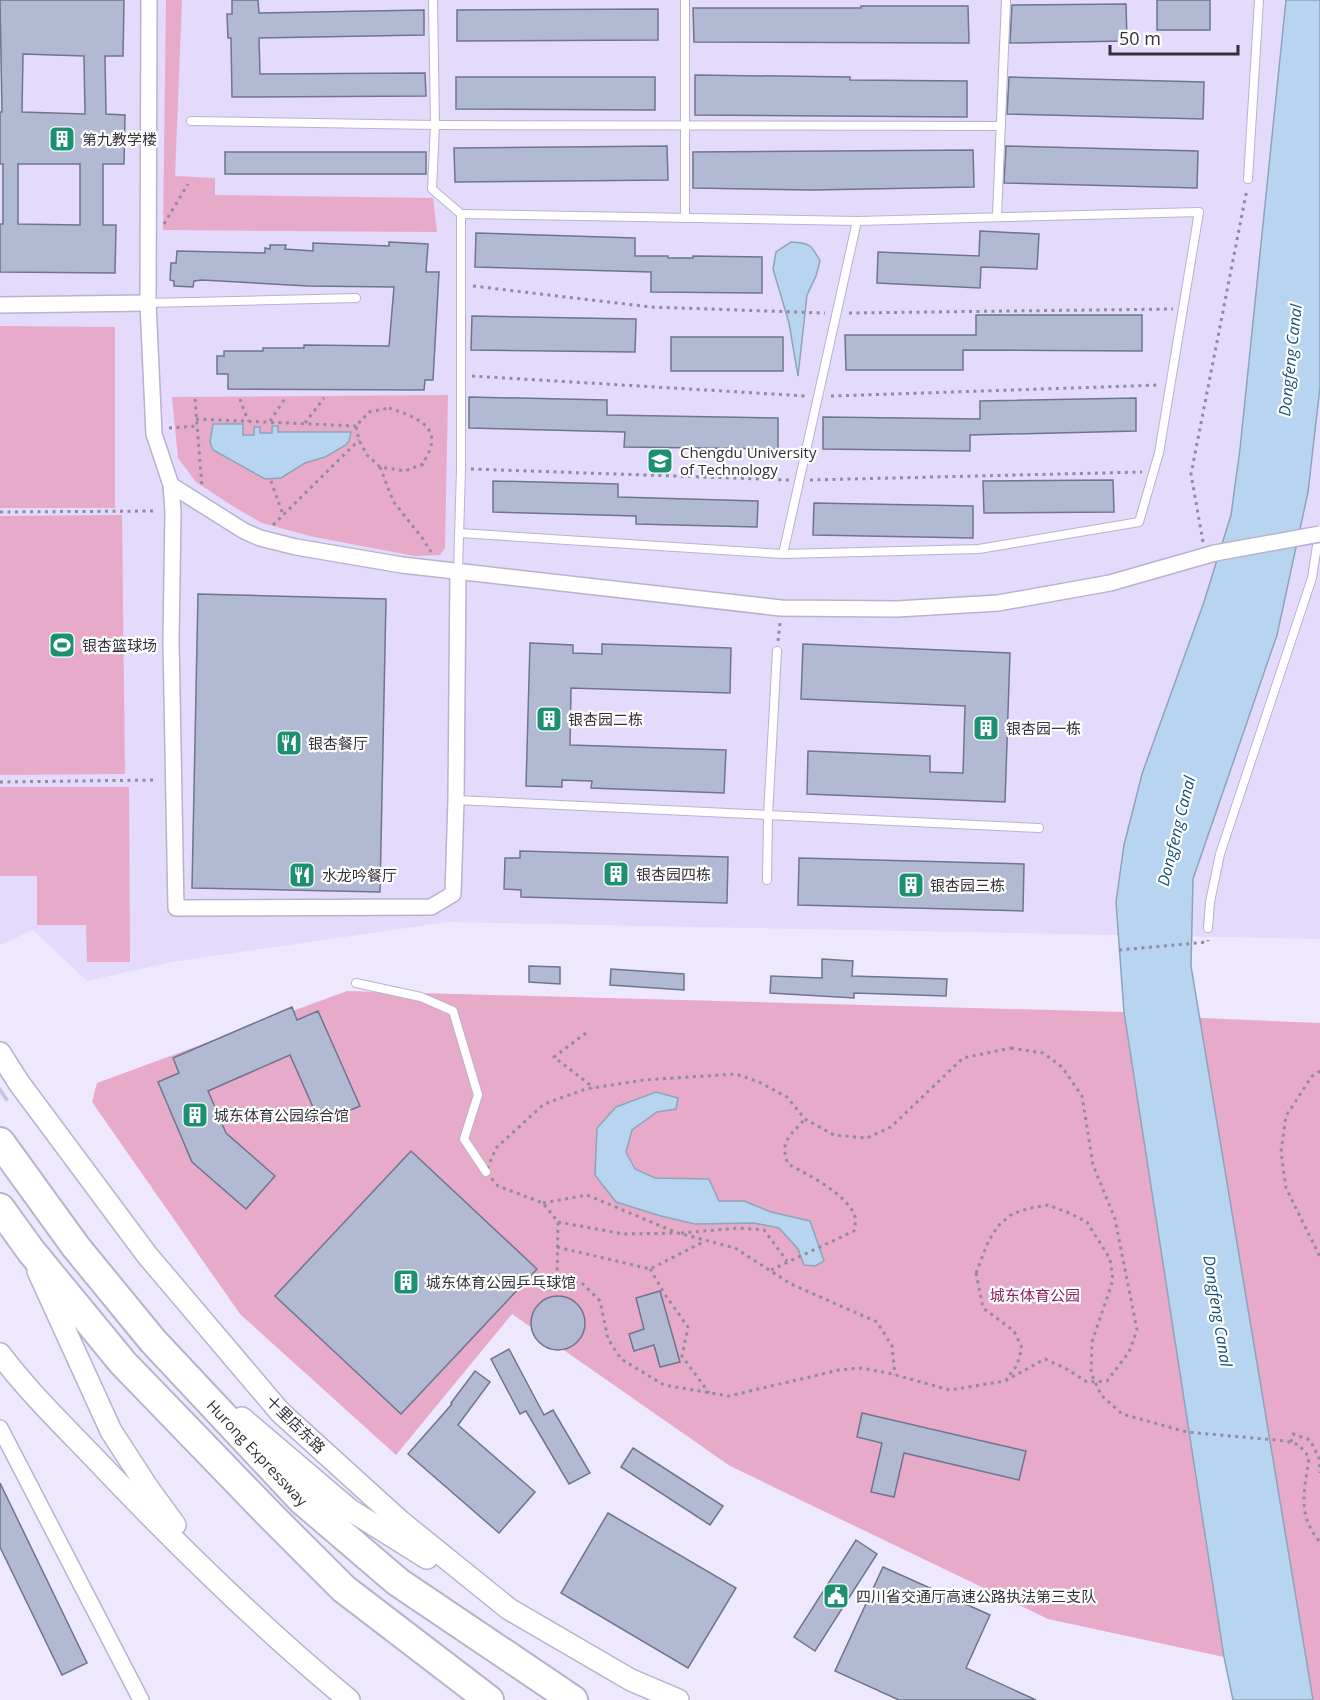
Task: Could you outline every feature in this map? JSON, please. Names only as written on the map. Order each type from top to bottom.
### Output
[{"type":"highway","name":"Hurong Expressway","points":[[0,1142],[76,1246],[136,1321],[203,1396],[302,1500],[398,1582],[573,1700]]},
{"type":"highway","points":[[0,1208],[25,1243],[123,1363],[344,1589],[489,1700]]},
{"type":"street","points":[[149,0],[148,303],[154,434],[171,484],[171,641],[176,908],[431,907],[453,894],[458,571]]},
{"type":"street","points":[[0,305],[148,303]]},
{"type":"street","points":[[171,484],[244,531],[296,548],[402,565],[782,609],[897,609],[998,603],[1110,583],[1210,554],[1320,534]]},
{"type":"street","name":"十里店东路","points":[[0,1053],[11,1087],[280,1412],[400,1521],[509,1609],[631,1680],[678,1700]]},
{"type":"street","points":[[25,1243],[111,1431],[148,1488],[218,1583]]},
{"type":"street","points":[[136,1321],[260,1435],[350,1510],[509,1609]]},
{"type":"street","points":[[0,1354],[18,1378],[218,1583],[292,1653],[349,1700]]},
{"type":"street","points":[[0,1428],[141,1700]]},
{"type":"lane","points":[[433,0],[435,125],[432,189],[461,214],[857,220],[1199,212],[1159,453],[1139,522],[979,549],[783,554],[459,533]]},
{"type":"lane","points":[[685,218],[686,0]]},
{"type":"lane","points":[[997,216],[1002,47],[1006,0]]},
{"type":"lane","points":[[1248,179],[1259,0]]},
{"type":"lane","points":[[191,121],[435,125],[1001,126]]},
{"type":"lane","points":[[458,571],[461,214]]},
{"type":"lane","points":[[783,554],[857,220]]},
{"type":"lane","points":[[148,303],[356,298]]},
{"type":"lane","points":[[1208,928],[1210,902],[1220,854],[1312,579],[1320,529]]},
{"type":"lane","points":[[767,880],[777,651]]},
{"type":"lane","points":[[456,800],[1039,828]]},
{"type":"lane","points":[[356,983],[421,997],[453,1011],[478,1095],[464,1139],[486,1172]]},
{"type":"path","points":[[149,249],[188,184]]},
{"type":"path","points":[[1210,554],[1191,474],[1245,198]]},
{"type":"path","points":[[462,285],[651,307],[837,314],[1183,309]]},
{"type":"path","points":[[270,421],[286,397]]},
{"type":"path","points":[[305,423],[324,398]]},
{"type":"path","points":[[195,399],[204,504]]},
{"type":"path","points":[[240,399],[248,421]]},
{"type":"path","points":[[356,426],[369,412],[389,408],[421,420],[429,432],[432,446],[423,464],[405,471],[380,467]]},
{"type":"path","points":[[196,419],[356,426]]},
{"type":"path","points":[[154,434],[174,426],[197,426]]},
{"type":"path","points":[[356,426],[359,440],[367,455],[380,467],[393,501],[423,539],[440,569]]},
{"type":"path","points":[[260,538],[359,440]]},
{"type":"path","points":[[271,481],[283,515]]},
{"type":"path","points":[[0,512],[172,511]]},
{"type":"path","points":[[777,651],[782,609]]},
{"type":"path","points":[[0,782],[173,780]]},
{"type":"path","points":[[1119,950],[1208,942]]},
{"type":"path","points":[[586,1033],[554,1057],[594,1088]]},
{"type":"path","points":[[543,1203],[558,1222],[557,1280],[583,1284],[600,1301],[608,1339],[621,1359],[664,1385],[729,1396],[839,1370],[861,1368],[950,1390],[1005,1381],[1045,1359],[1087,1382],[1107,1381],[1129,1352],[1137,1330],[1115,1219],[1093,1165],[1082,1096],[1062,1067],[1043,1053],[1011,1048],[963,1058],[891,1127],[867,1138],[834,1135],[805,1119],[787,1097],[736,1074],[644,1080],[594,1088],[544,1104],[496,1148],[486,1172],[498,1186],[543,1203],[587,1195],[678,1233],[735,1248],[791,1284],[877,1322],[892,1346],[895,1375]]},
{"type":"path","points":[[1320,1071],[1312,1076],[1286,1116],[1281,1152],[1286,1188],[1320,1257]]},
{"type":"path","points":[[770,1270],[854,1231],[856,1220],[852,1209],[822,1182],[788,1164],[783,1151],[786,1140],[805,1119]]},
{"type":"path","points":[[1005,1381],[1017,1365],[1022,1348],[1014,1331],[983,1308],[976,1273],[988,1242],[998,1226],[1012,1214],[1048,1205],[1087,1222],[1110,1259],[1113,1280],[1092,1342],[1091,1373],[1101,1395],[1122,1414],[1187,1432],[1291,1442],[1299,1445],[1309,1458],[1303,1489],[1304,1511],[1311,1532],[1320,1542]]},
{"type":"path","points":[[558,1222],[624,1234],[678,1233],[739,1228],[764,1230],[788,1261]]},
{"type":"path","points":[[557,1247],[651,1269],[707,1241]]},
{"type":"path","points":[[651,1269],[666,1296],[688,1327],[682,1356],[709,1393]]},
{"type":"path","points":[[1291,1442],[1293,1434],[1310,1440],[1319,1458],[1320,1472]]},
{"type":"shaded area","name":"Chengdu University of Technology","points":[[0,0],[1320,0],[1320,939],[447,922],[172,962],[87,981],[33,930],[0,945]]},
{"type":"green space","points":[[166,0],[182,0],[175,176],[215,178],[215,195],[433,198],[437,232],[163,230]]},
{"type":"green space","points":[[0,326],[115,327],[115,508],[0,508]]},
{"type":"green space","points":[[448,395],[445,548],[440,555],[415,556],[314,537],[262,523],[196,482],[178,458],[172,397]]},
{"type":"green space","name":"银杏篮球场","points":[[122,515],[125,774],[0,775],[0,516]]},
{"type":"green space","points":[[0,787],[129,787],[130,962],[87,962],[86,925],[37,925],[37,876],[0,876]]},
{"type":"green space","name":"城东体育公园","points":[[347,991],[1124,1012],[1320,1023],[1320,1700],[1313,1700],[1305,1655],[1224,1657],[1048,1619],[730,1466],[512,1314],[396,1455],[240,1314],[92,1102],[97,1083]]},
{"type":"water","name":"Dongfeng Canal","points":[[1286,0],[1320,0],[1320,387],[1308,492],[1277,635],[1193,879],[1191,966],[1313,1700],[1233,1700],[1224,1657],[1124,1012],[1116,902],[1124,845],[1142,774],[1204,602],[1231,515],[1240,449]]},
{"type":"water","points":[[791,242],[809,246],[820,261],[807,295],[798,376],[789,323],[773,269],[776,252]]},
{"type":"water","points":[[213,424],[243,424],[243,435],[254,435],[254,427],[260,427],[260,433],[272,433],[272,426],[278,426],[278,432],[351,432],[346,445],[325,457],[305,463],[281,478],[265,479],[213,450],[210,442]]},
{"type":"water","points":[[656,1092],[678,1098],[676,1109],[657,1112],[632,1130],[626,1152],[635,1169],[655,1178],[709,1179],[719,1201],[744,1201],[771,1212],[810,1221],[824,1261],[815,1266],[804,1265],[798,1249],[779,1228],[754,1223],[695,1224],[616,1202],[595,1175],[597,1128],[616,1107]]},
{"type":"building","name":"第九教学楼","points":[[0,0],[124,0],[123,56],[105,56],[106,114],[125,115],[124,164],[103,164],[103,225],[116,225],[115,273],[0,272],[0,224],[3,224],[3,164],[0,164],[0,112],[2,112]],"holes":[[[23,54],[84,56],[85,114],[22,112]],[[18,164],[80,164],[80,225],[18,224]]]},
{"type":"building","points":[[232,0],[258,0],[259,13],[424,10],[424,35],[259,38],[260,74],[425,73],[426,96],[232,97],[231,38],[228,38],[227,14],[232,14]]},
{"type":"building","points":[[1157,0],[1210,0],[1210,30],[1157,30]]},
{"type":"building","points":[[1126,4],[1127,41],[1010,43],[1012,5]]},
{"type":"building","points":[[861,6],[968,6],[969,43],[694,42],[693,8],[861,8]]},
{"type":"building","points":[[658,9],[658,40],[457,41],[457,10]]},
{"type":"building","points":[[695,75],[967,81],[967,117],[695,115]]},
{"type":"building","points":[[456,77],[655,77],[655,110],[456,109]]},
{"type":"building","points":[[1009,77],[1204,82],[1203,119],[1007,114]]},
{"type":"building","points":[[667,146],[668,180],[455,182],[454,148]]},
{"type":"building","points":[[1006,146],[1198,151],[1197,188],[1004,183]]},
{"type":"building","points":[[973,150],[974,187],[813,190],[693,188],[693,152]]},
{"type":"building","points":[[225,152],[426,152],[426,174],[225,174]]},
{"type":"building","points":[[980,231],[1039,234],[1037,269],[981,267],[980,288],[877,283],[878,252],[979,256]]},
{"type":"building","points":[[476,233],[635,238],[635,256],[762,257],[762,293],[651,292],[651,272],[475,267]]},
{"type":"building","points":[[389,242],[428,244],[426,272],[439,272],[433,380],[425,380],[424,390],[228,389],[228,374],[217,374],[217,356],[224,356],[224,351],[304,348],[304,345],[389,346],[394,287],[308,286],[202,280],[194,281],[193,287],[174,286],[174,281],[170,280],[171,263],[176,263],[177,251],[265,253],[265,248],[270,249],[270,245],[286,245],[285,249],[313,251],[313,243],[389,246]]},
{"type":"building","points":[[976,315],[1142,315],[1142,351],[963,350],[963,370],[846,370],[845,335],[976,335]]},
{"type":"building","points":[[472,316],[636,319],[635,352],[471,350]]},
{"type":"building","points":[[671,337],[783,337],[783,371],[671,371]]},
{"type":"building","points":[[469,397],[607,400],[607,415],[778,418],[778,449],[624,447],[625,432],[469,428]]},
{"type":"building","points":[[1136,398],[1136,431],[970,435],[970,451],[823,449],[823,417],[980,419],[980,401]]},
{"type":"building","points":[[1113,480],[1114,512],[984,513],[983,481]]},
{"type":"building","points":[[493,481],[618,484],[618,497],[758,501],[757,527],[636,524],[636,516],[493,512]]},
{"type":"building","points":[[814,503],[973,506],[973,538],[813,535]]},
{"type":"building","name":"银杏餐厅","points":[[198,594],[386,599],[380,892],[192,888]]},
{"type":"building","name":"银杏园二栋","points":[[530,643],[573,645],[573,653],[602,654],[602,644],[731,648],[730,693],[571,688],[570,745],[726,750],[724,793],[591,788],[592,781],[562,780],[562,787],[526,786]]},
{"type":"building","name":"银杏园一栋","points":[[803,644],[1010,653],[1005,802],[807,794],[808,751],[930,756],[930,772],[963,773],[965,706],[801,699]]},
{"type":"building","name":"银杏园四栋","points":[[520,851],[728,857],[727,903],[521,897],[521,890],[504,889],[505,858],[520,858]]},
{"type":"building","name":"银杏园三栋","points":[[799,858],[1024,864],[1023,911],[798,905]]},
{"type":"building","points":[[822,959],[853,961],[852,976],[947,979],[946,996],[854,993],[854,998],[770,993],[771,976],[822,978]]},
{"type":"building","points":[[529,966],[560,967],[560,984],[529,982]]},
{"type":"building","points":[[611,969],[684,974],[684,990],[610,985]]},
{"type":"building","name":"城东体育公园综合馆","points":[[292,1007],[297,1020],[318,1011],[360,1106],[320,1123],[290,1055],[208,1091],[226,1133],[275,1176],[246,1209],[192,1162],[158,1082],[179,1073],[173,1058]]},
{"type":"building","name":"城东体育公园乒乓球馆","points":[[411,1151],[537,1269],[401,1414],[275,1296]]},
{"type":"building","points":[[660,1291],[680,1362],[660,1367],[654,1345],[634,1351],[629,1334],[644,1329],[636,1298]]},
{"type":"building","points":[[558,1296],[568,1298],[577,1304],[583,1313],[585,1323],[583,1333],[577,1342],[568,1348],[558,1350],[548,1348],[539,1342],[533,1333],[531,1323],[533,1313],[539,1304],[548,1298]]},
{"type":"building","points":[[509,1349],[544,1415],[553,1410],[590,1473],[569,1484],[526,1411],[520,1414],[491,1359]]},
{"type":"building","points":[[475,1371],[490,1382],[458,1425],[535,1492],[499,1533],[408,1454],[452,1404]]},
{"type":"building","points":[[862,1413],[1026,1451],[1019,1480],[904,1453],[894,1497],[871,1492],[882,1443],[857,1437]]},
{"type":"building","points":[[633,1448],[723,1506],[710,1525],[621,1467]]},
{"type":"building","points":[[0,1483],[87,1663],[62,1675],[0,1547]]},
{"type":"building","points":[[608,1513],[736,1588],[688,1668],[561,1593]]},
{"type":"building","name":"四川省交通厅高速公路执法第三支队","points":[[856,1540],[877,1554],[815,1651],[794,1637]]},
{"type":"building","points":[[883,1567],[990,1615],[966,1668],[1036,1700],[899,1700],[835,1671]]},
{"type":"place","name":"第九教学楼","points":[[62,139]]},
{"type":"place","name":"Chengdu University of Technology","points":[[660,461]]},
{"type":"place","name":"银杏篮球场","points":[[62,645]]},
{"type":"place","name":"银杏园二栋","points":[[549,719]]},
{"type":"place","name":"银杏园一栋","points":[[986,728]]},
{"type":"place","name":"银杏餐厅","points":[[289,743]]},
{"type":"place","name":"银杏园四栋","points":[[616,874]]},
{"type":"place","name":"水龙吟餐厅","points":[[302,875]]},
{"type":"place","name":"银杏园三栋","points":[[911,885]]},
{"type":"place","name":"城东体育公园综合馆","points":[[195,1115]]},
{"type":"place","name":"城东体育公园乒乓球馆","points":[[406,1282]]},
{"type":"place","name":"四川省交通厅高速公路执法第三支队","points":[[836,1596]]}]
